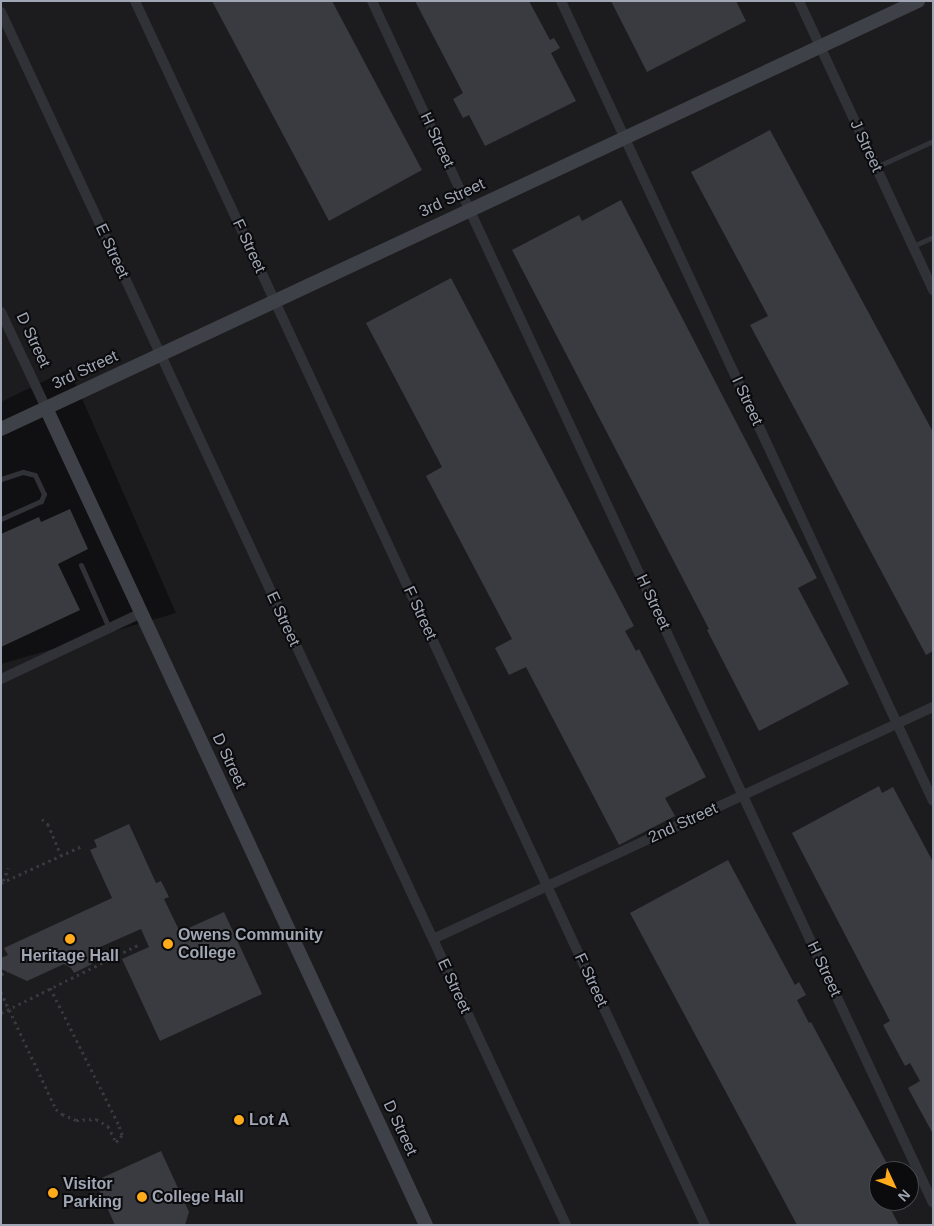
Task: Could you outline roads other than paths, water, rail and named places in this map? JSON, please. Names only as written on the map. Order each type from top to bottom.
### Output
[{"type":"street","name":"F Street","points":[[135,1],[705,1225]]},
{"type":"street","name":"H Street","points":[[372,1],[933,1203]]},
{"type":"street","name":"I Street","points":[[560,1],[933,801]]},
{"type":"street","name":"J Street","points":[[799,1],[933,290]]},
{"type":"street","name":"3rd Street","points":[[1,429],[918,1]]},
{"type":"street","name":"E Street","points":[[1,12],[566,1225]]},
{"type":"street","name":"D Street","points":[[1,312],[426,1225]]},
{"type":"street","points":[[1,679],[141,613]]},
{"type":"street","name":"2nd Street","points":[[432,939],[933,707]]},
{"type":"lane","points":[[876,167],[933,141]]},
{"type":"lane","points":[[913,246],[933,237]]},
{"type":"lane","points":[[1,479],[24,472],[35,474],[44,494],[41,501],[1,519]]},
{"type":"lane","points":[[81,565],[109,628]]},
{"type":"place","name":"Heritage Hall","points":[[70,939]]},
{"type":"place","name":"Owens Community College","points":[[168,944]]},
{"type":"place","name":"Lot A","points":[[239,1120]]},
{"type":"place","name":"Visitor Parking","points":[[53,1193]]},
{"type":"place","name":"College Hall","points":[[142,1197]]}]
